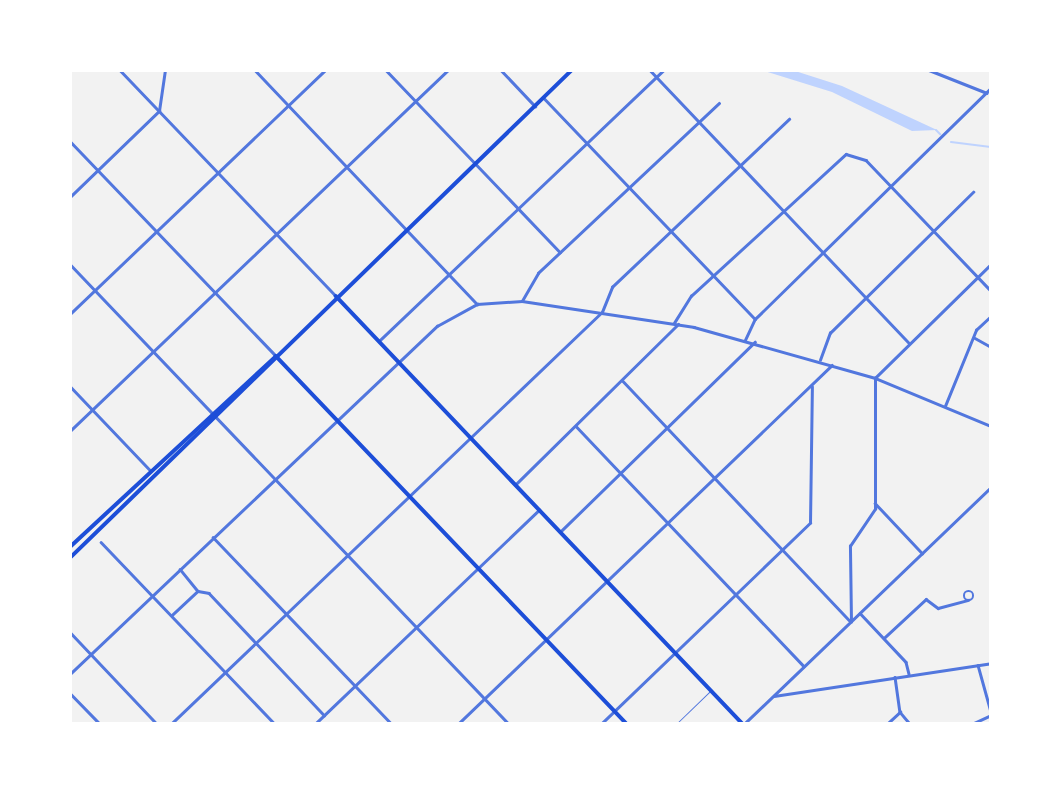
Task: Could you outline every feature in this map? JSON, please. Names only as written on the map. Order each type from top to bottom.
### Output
[{"type":"main road","points":[[70,558],[570,70]]},
{"type":"main road","points":[[336,296],[743,724]]},
{"type":"main road","points":[[70,547],[212,412],[276,356]]},
{"type":"main road","points":[[276,356],[627,724]]},
{"type":"street","points":[[120,70],[336,296]]},
{"type":"street","points":[[70,197],[159,111],[165,70]]},
{"type":"street","points":[[255,70],[477,304]]},
{"type":"street","points":[[70,313],[325,70]]},
{"type":"street","points":[[386,70],[560,253]]},
{"type":"street","points":[[70,431],[447,70]]},
{"type":"street","points":[[501,70],[534,106]]},
{"type":"street","points":[[650,70],[908,343]]},
{"type":"street","points":[[379,341],[664,70]]},
{"type":"street","points":[[929,70],[987,93]]},
{"type":"street","points":[[745,340],[755,320],[894,188],[991,88]]},
{"type":"street","points":[[543,97],[755,320]]},
{"type":"street","points":[[522,301],[530,282],[719,103]]},
{"type":"street","points":[[171,724],[602,313],[607,293],[789,119]]},
{"type":"street","points":[[70,141],[276,356]]},
{"type":"street","points":[[515,485],[623,381],[676,324],[713,275],[782,210],[849,154],[866,160],[991,291]]},
{"type":"street","points":[[820,360],[830,333],[973,192]]},
{"type":"street","points":[[70,264],[509,724]]},
{"type":"street","points":[[851,621],[850,546],[869,524],[874,503],[875,378],[991,264]]},
{"type":"street","points":[[70,674],[436,326],[477,304],[522,301],[676,324],[755,342],[875,378],[991,426]]},
{"type":"street","points":[[945,406],[975,338],[991,316]]},
{"type":"street","points":[[975,338],[991,347]]},
{"type":"street","points":[[560,532],[669,429],[755,342]]},
{"type":"street","points":[[458,724],[832,365]]},
{"type":"street","points":[[623,381],[851,621]]},
{"type":"street","points":[[70,386],[150,470]]},
{"type":"street","points":[[601,724],[811,521],[811,386]]},
{"type":"street","points":[[576,426],[804,666]]},
{"type":"street","points":[[743,724],[991,487]]},
{"type":"street","points":[[874,503],[922,553]]},
{"type":"street","points":[[315,724],[539,510]]},
{"type":"street","points":[[213,537],[388,723]]},
{"type":"street","points":[[101,542],[275,724]]},
{"type":"street","points":[[180,569],[198,591],[209,593],[324,715]]},
{"type":"street","points":[[172,615],[198,591]]},
{"type":"street","points":[[884,638],[926,599],[939,608],[968,600]]},
{"type":"street","points":[[860,613],[884,638],[909,674]]},
{"type":"street","points":[[70,632],[158,724]]},
{"type":"street","points":[[774,696],[991,663]]},
{"type":"street","points":[[974,724],[991,713],[978,665]]},
{"type":"street","points":[[895,677],[900,712],[910,724]]},
{"type":"street","points":[[70,693],[100,724]]},
{"type":"street","points":[[887,724],[900,712]]},
{"type":"lane","points":[[676,724],[711,690]]},
{"type":"water","points":[[761,70],[792,70],[842,86],[937,130],[912,131],[832,92]]},
{"type":"waterway","points":[[936,130],[940,134]]},
{"type":"waterway","points":[[951,142],[991,147]]}]
